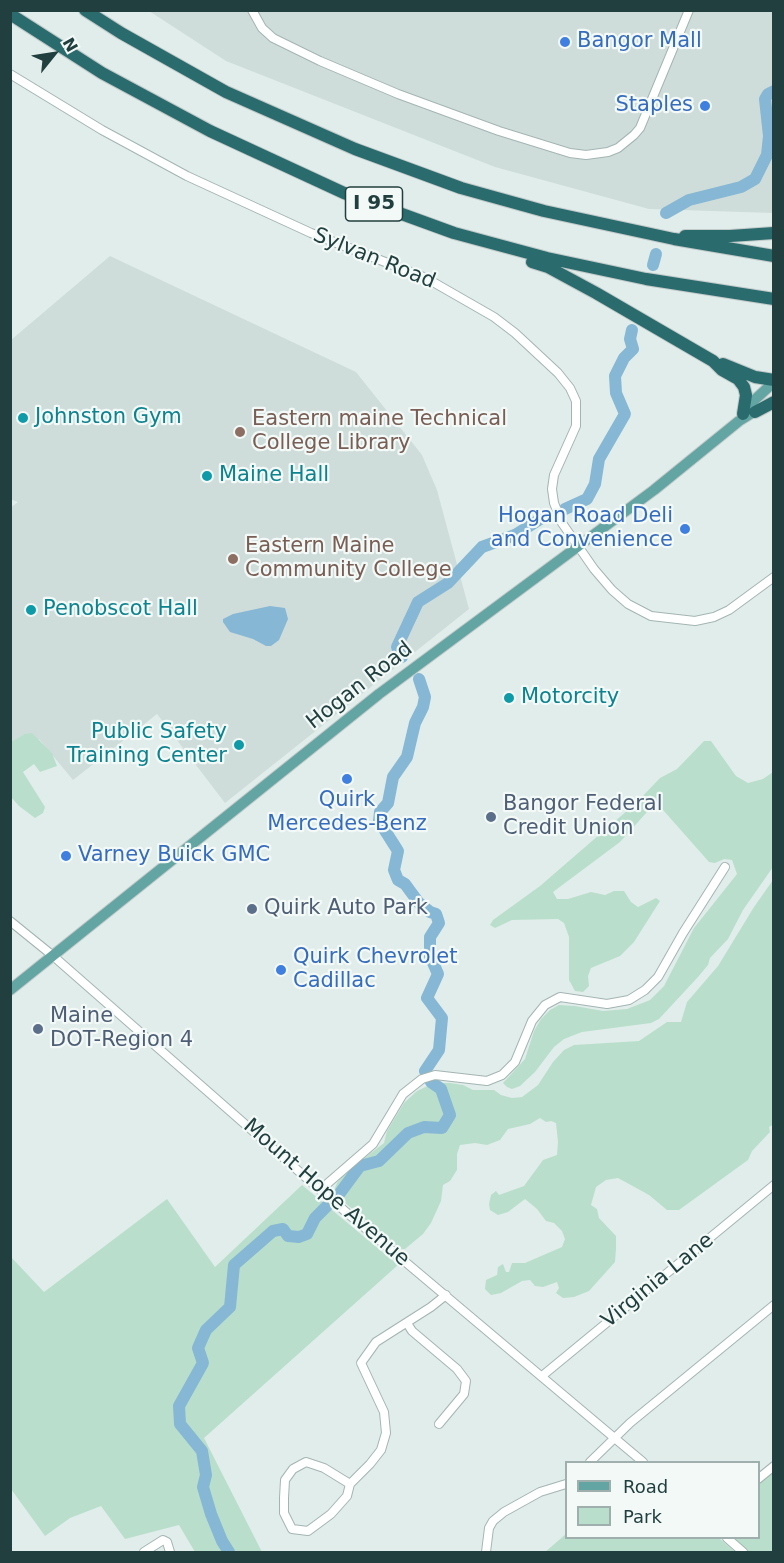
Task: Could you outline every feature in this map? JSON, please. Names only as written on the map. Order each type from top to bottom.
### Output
[{"type":"highway","name":"I 95","points":[[87,12],[226,92],[355,149],[461,188],[544,211],[674,239],[774,256]]},
{"type":"highway","name":"I 95","points":[[10,14],[102,73],[210,131],[344,193],[454,233],[547,258],[646,279],[774,299]]},
{"type":"highway","points":[[454,233],[548,267],[713,361],[755,377],[774,381]]},
{"type":"highway","points":[[674,239],[691,235],[730,236],[774,233]]},
{"type":"highway","points":[[713,361],[722,370],[738,379],[744,387],[746,416],[774,402]]},
{"type":"main road","name":"Hogan Road","points":[[746,416],[749,405],[774,381]]},
{"type":"main road","name":"Hogan Road","points":[[10,990],[380,694],[651,492],[774,396]]},
{"type":"street","points":[[252,10],[262,28],[273,38],[320,61],[398,94],[499,131],[570,153],[586,155],[618,148],[640,128],[689,10]]},
{"type":"street","name":"Sylvan Road","points":[[10,74],[102,130],[177,171],[311,233],[426,278],[478,307],[515,333],[558,373],[570,387],[576,401],[576,426],[554,475],[552,489],[554,503],[562,523],[577,546],[612,590],[628,604],[651,616],[695,621],[714,617],[729,610],[774,577]]},
{"type":"street","points":[[320,1190],[373,1144],[403,1094],[422,1079],[435,1075],[488,1081],[502,1075],[515,1062],[532,1022],[545,1005],[561,997],[607,1004],[629,1000],[645,990],[658,977],[725,867]]},
{"type":"street","name":"Mount Hope Avenue","points":[[10,921],[52,955],[320,1190],[642,1461]]},
{"type":"street","name":"Virginia Lane","points":[[542,1376],[774,1185]]},
{"type":"street","points":[[350,1484],[324,1468],[306,1462],[293,1469],[285,1480],[284,1513],[292,1530],[308,1531],[331,1514],[347,1497],[350,1484],[381,1450],[386,1433],[384,1412],[361,1363],[376,1342],[446,1295]]},
{"type":"street","points":[[591,1461],[614,1437],[774,1305]]},
{"type":"street","points":[[407,1323],[412,1331],[457,1369],[466,1381],[464,1394],[439,1424]]},
{"type":"street","points":[[760,1478],[774,1466]]},
{"type":"street","points":[[486,1552],[489,1528],[493,1521],[504,1512],[540,1492],[565,1485]]},
{"type":"street","points":[[728,1539],[743,1552]]},
{"type":"street","points":[[144,1552],[163,1540],[167,1542],[170,1552]]},
{"type":"shaded area","points":[[149,11],[773,11],[773,213],[649,209],[495,167],[226,61]]},
{"type":"shaded area","name":"Eastern Maine Community College","points":[[110,256],[356,372],[422,455],[437,490],[469,609],[225,803],[157,714],[73,780],[39,739],[11,760],[10,508],[18,502],[10,499],[11,340]]},
{"type":"green space","points":[[32,733],[52,753],[57,766],[40,772],[34,764],[23,772],[45,807],[43,813],[35,818],[10,796],[11,742],[25,734]]},
{"type":"green space","points":[[704,741],[711,741],[736,776],[748,783],[763,779],[773,772],[773,867],[743,910],[728,939],[710,958],[708,965],[698,977],[659,1019],[651,1023],[582,1032],[564,1039],[554,1047],[535,1072],[520,1086],[512,1089],[507,1087],[503,1083],[525,1059],[534,1031],[550,1010],[559,1005],[603,1011],[627,1009],[650,1000],[664,986],[694,928],[737,874],[732,860],[709,862],[656,802],[620,842],[553,892],[557,899],[568,899],[591,892],[605,895],[614,891],[624,891],[631,902],[638,907],[656,898],[660,901],[634,942],[620,956],[591,968],[588,976],[589,986],[583,992],[575,991],[569,980],[569,937],[564,923],[558,919],[512,920],[495,928],[490,925],[493,920],[540,886],[636,803],[660,778],[677,769]]},
{"type":"green space","points":[[773,880],[774,1124],[769,1127],[770,1132],[752,1151],[748,1160],[679,1210],[667,1210],[649,1195],[618,1178],[606,1180],[596,1187],[591,1205],[597,1209],[599,1218],[616,1236],[616,1249],[615,1262],[589,1291],[574,1297],[563,1298],[556,1293],[559,1288],[557,1282],[543,1287],[535,1286],[530,1280],[522,1281],[501,1293],[491,1295],[485,1289],[486,1280],[497,1275],[498,1267],[503,1264],[506,1272],[509,1272],[512,1263],[525,1263],[562,1247],[565,1239],[562,1231],[554,1223],[546,1221],[525,1199],[508,1212],[498,1215],[490,1210],[489,1204],[491,1195],[496,1191],[499,1195],[524,1186],[543,1160],[557,1155],[556,1123],[551,1121],[546,1122],[540,1118],[530,1124],[508,1129],[500,1140],[487,1145],[475,1143],[460,1145],[457,1154],[457,1170],[450,1181],[443,1185],[441,1201],[431,1223],[423,1234],[405,1249],[401,1249],[333,1193],[337,1183],[346,1172],[384,1143],[387,1131],[404,1103],[417,1091],[434,1083],[450,1083],[463,1085],[473,1090],[494,1090],[512,1098],[522,1097],[538,1085],[564,1050],[574,1045],[639,1041],[667,1022],[681,1022],[687,1002],[718,966]]},
{"type":"green space","points":[[302,1185],[398,1265],[204,1438],[262,1552],[195,1552],[179,1525],[125,1539],[101,1506],[70,1518],[45,1536],[11,1489],[11,1257],[44,1292],[167,1199],[215,1267]]},
{"type":"green space","points":[[773,1470],[773,1552],[747,1552],[734,1539],[760,1539],[760,1482]]},
{"type":"green space","points":[[565,1535],[565,1539],[720,1539],[735,1552],[545,1552]]},
{"type":"water","points":[[270,606],[285,608],[288,619],[279,640],[271,646],[230,632],[223,622],[223,619],[233,614]]},
{"type":"waterway","points":[[666,213],[689,200],[741,187],[755,179],[767,155],[769,136],[765,99],[774,91]]},
{"type":"waterway","points":[[653,265],[656,254]]},
{"type":"waterway","points":[[565,509],[587,499],[595,484],[599,459],[625,414],[616,393],[615,376],[624,358],[633,349],[630,339],[632,330]]},
{"type":"waterway","points":[[402,657],[397,647],[418,602],[448,583],[482,547],[515,535],[542,518]]},
{"type":"waterway","points":[[340,1193],[360,1166],[379,1161],[408,1133],[424,1127],[442,1128],[450,1115],[441,1089],[431,1082],[425,1071],[439,1050],[442,1018],[427,998],[438,974],[430,956],[430,937],[439,923],[436,914],[419,903],[405,884],[398,880],[394,870],[398,851],[379,821],[380,812],[388,803],[393,777],[407,757],[415,723],[423,707],[425,697],[419,679]]},
{"type":"waterway","points":[[229,1552],[211,1514],[203,1487],[206,1475],[202,1451],[180,1424],[179,1406],[203,1363],[198,1348],[206,1330],[230,1307],[234,1265],[273,1231],[283,1229],[288,1236],[299,1237],[307,1234],[315,1218],[327,1206]]},
{"type":"place","name":"Bangor Mall","points":[[565,42]]},
{"type":"place","name":"Staples","points":[[705,106]]},
{"type":"place","name":"Johnston Gym","points":[[23,418]]},
{"type":"place","name":"Eastern maine Technical College Library","points":[[240,432]]},
{"type":"place","name":"Maine Hall","points":[[207,476]]},
{"type":"place","name":"Hogan Road Deli and Convenience","points":[[685,529]]},
{"type":"place","name":"Eastern Maine Community College","points":[[233,559]]},
{"type":"place","name":"Penobscot Hall","points":[[31,610]]},
{"type":"place","name":"Motorcity","points":[[509,698]]},
{"type":"place","name":"Public Safety Training Center","points":[[239,745]]},
{"type":"place","name":"Quirk Mercedes-Benz","points":[[347,779]]},
{"type":"place","name":"Bangor Federal Credit Union","points":[[491,817]]},
{"type":"place","name":"Varney Buick GMC","points":[[66,856]]},
{"type":"place","name":"Quirk Auto Park","points":[[252,909]]},
{"type":"place","name":"Quirk Chevrolet Cadillac","points":[[281,970]]},
{"type":"place","name":"Maine DOT-Region 4","points":[[38,1029]]}]
